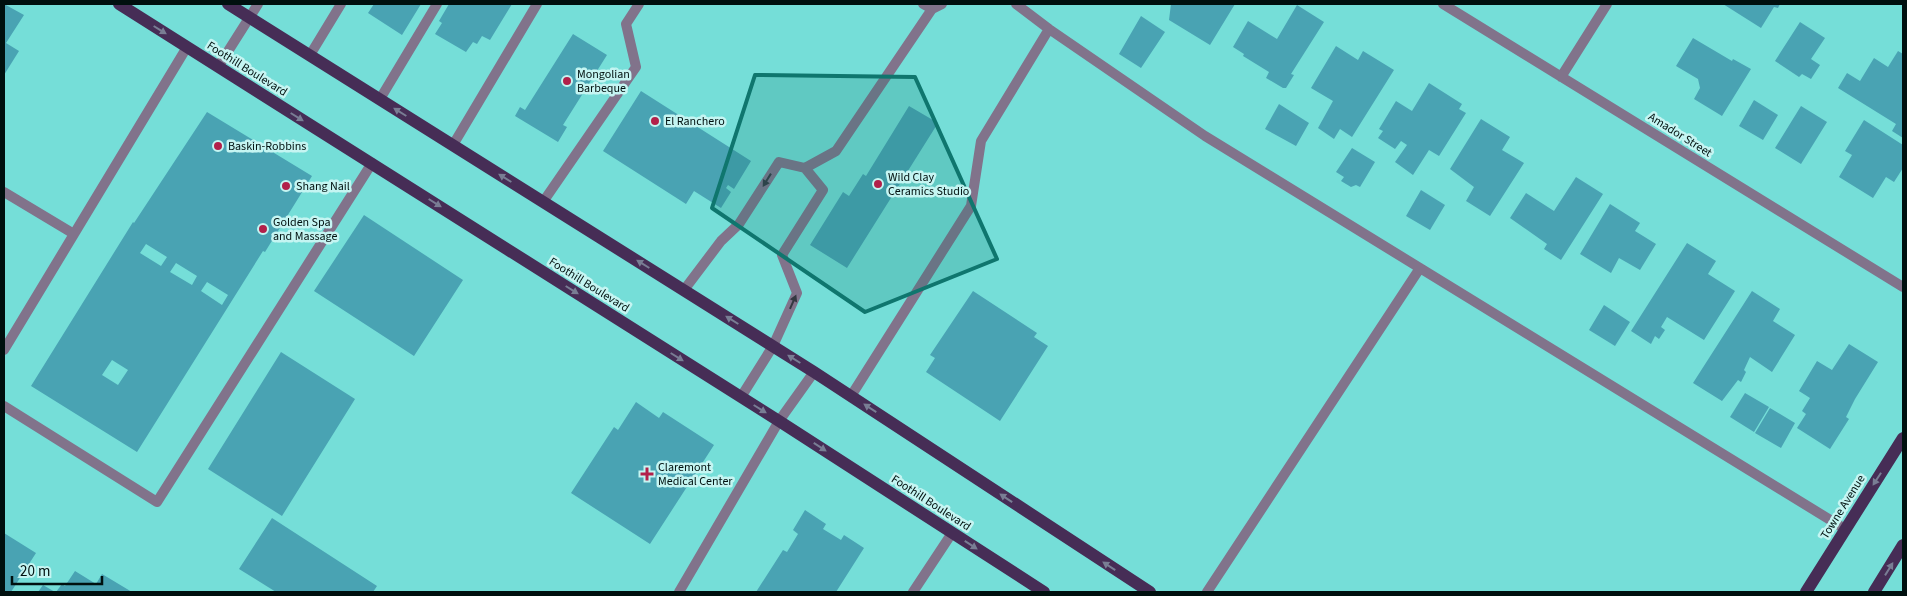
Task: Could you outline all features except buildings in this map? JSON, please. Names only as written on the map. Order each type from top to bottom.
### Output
[{"type":"main road","name":"Foothill Boulevard","points":[[119,4],[779,421],[1044,592]]},
{"type":"main road","points":[[228,4],[814,372],[1150,592]]},
{"type":"main road","name":"Towne Avenue","points":[[1806,592],[1903,438]]},
{"type":"main road","points":[[1874,592],[1903,545]]},
{"type":"street","points":[[218,67],[258,4]]},
{"type":"street","points":[[310,55],[341,4]]},
{"type":"street","points":[[380,99],[437,4]]},
{"type":"street","points":[[453,145],[536,4]]},
{"type":"street","points":[[543,202],[636,67],[626,24],[639,4]]},
{"type":"street","points":[[805,168],[836,151],[927,7],[942,4]]},
{"type":"street","points":[[1016,4],[1049,30],[1205,136],[1845,529]]},
{"type":"street","name":"Amador Street","points":[[1443,4],[1903,287]]},
{"type":"street","points":[[1561,77],[1607,4]]},
{"type":"street","points":[[851,396],[972,206],[981,141],[1049,30]]},
{"type":"street","points":[[4,350],[187,47]]},
{"type":"street","points":[[684,290],[721,241],[739,224],[779,162],[805,168],[823,190],[782,255],[797,293],[773,346],[741,398]]},
{"type":"street","points":[[4,406],[156,502],[372,164]]},
{"type":"street","points":[[4,192],[74,234]]},
{"type":"street","points":[[1207,592],[1420,268]]},
{"type":"street","points":[[679,592],[779,421],[814,372]]},
{"type":"street","points":[[914,592],[952,533]]},
{"type":"highlighted area","points":[[755,75],[915,77],[997,259],[865,312],[712,208]]},
{"type":"place","name":"Mongolian Barbeque","points":[[567,81]]},
{"type":"place","name":"El Ranchero","points":[[655,121]]},
{"type":"place","name":"Baskin-Robbins","points":[[218,146]]},
{"type":"place","name":"Wild Clay Ceramics Studio","points":[[878,184]]},
{"type":"place","name":"Shang Nail","points":[[286,186]]},
{"type":"place","name":"Golden Spa and Massage","points":[[263,229]]},
{"type":"place","name":"Claremont Medical Center","points":[[647,474]]}]
